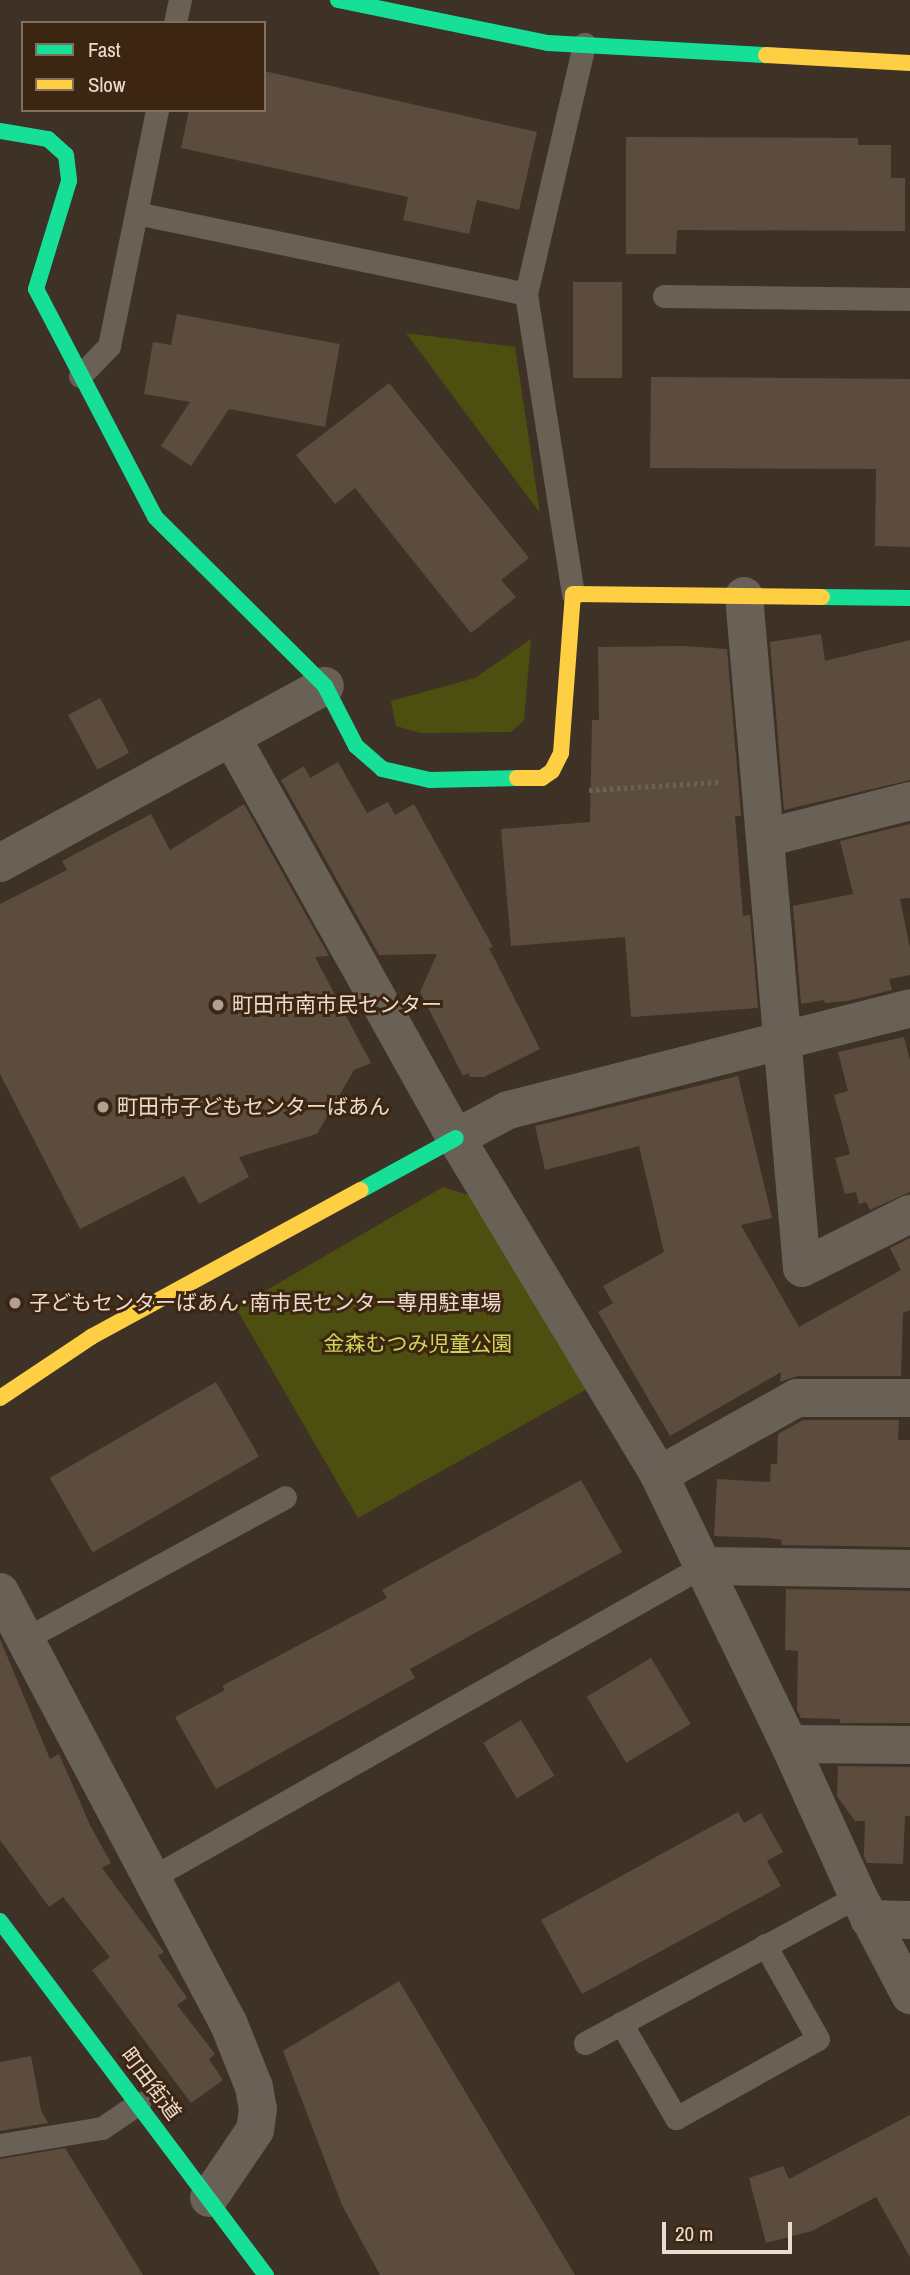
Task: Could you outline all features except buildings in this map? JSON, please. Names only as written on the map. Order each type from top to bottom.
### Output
[{"type":"street","points":[[338,0],[548,43],[910,62]]},
{"type":"street","points":[[0,131],[48,139],[66,155],[69,181],[36,289],[155,517],[325,685],[356,746],[382,769],[430,780],[542,778],[552,771],[561,753],[573,594],[910,598]]},
{"type":"street","points":[[744,596],[802,1268],[910,1214]]},
{"type":"street","points":[[0,863],[325,685]]},
{"type":"street","points":[[232,738],[456,1138],[659,1475],[789,1744],[863,1907],[910,1995]]},
{"type":"street","points":[[765,838],[910,801]]},
{"type":"street","points":[[0,1398],[91,1337],[508,1110],[910,1008]]},
{"type":"street","points":[[659,1475],[797,1398],[910,1398]]},
{"type":"street","points":[[703,1566],[910,1569]]},
{"type":"street","points":[[0,1592],[228,2022],[254,2087],[258,2109],[255,2130],[209,2197]]},
{"type":"street","points":[[789,1744],[910,1745]]},
{"type":"street","points":[[863,1907],[910,1920]]},
{"type":"street","name":"町田街道","points":[[0,1921],[139,2102],[266,2275]]},
{"type":"lane","points":[[175,21],[180,0]]},
{"type":"lane","points":[[573,594],[526,294],[584,44]]},
{"type":"lane","points":[[80,376],[109,346],[157,112]]},
{"type":"lane","points":[[136,213],[526,294]]},
{"type":"lane","points":[[664,296],[910,299]]},
{"type":"lane","points":[[25,1639],[285,1497]]},
{"type":"lane","points":[[153,1877],[703,1566]]},
{"type":"lane","points":[[585,2043],[765,1945],[863,1907]]},
{"type":"lane","points":[[621,2023],[676,2118],[688,2112],[818,2039],[765,1945]]},
{"type":"lane","points":[[0,2145],[102,2128],[139,2102]]},
{"type":"path","points":[[552,771],[580,791],[760,780]]},
{"type":"green space","points":[[406,333],[515,347],[540,513]]},
{"type":"green space","points":[[531,639],[524,720],[511,732],[421,733],[396,726],[391,701],[475,678]]},
{"type":"green space","name":"金森むつみ児童公園","points":[[443,1187],[474,1197],[587,1389],[358,1518],[236,1308]]},
{"type":"traffic: fast","points":[[338,0],[548,43],[766,55]]},
{"type":"traffic: fast","points":[[0,131],[48,139],[66,155],[69,181],[36,289],[155,517],[325,686],[356,746],[382,769],[430,780],[517,778]]},
{"type":"traffic: fast","points":[[822,597],[910,598]]},
{"type":"traffic: fast","points":[[361,1190],[456,1138]]},
{"type":"traffic: fast","points":[[0,1921],[266,2275]]},
{"type":"traffic: slow","points":[[766,55],[910,63]]},
{"type":"traffic: slow","points":[[517,778],[542,778],[552,771],[561,753],[573,594],[822,597]]},
{"type":"traffic: slow","points":[[0,1398],[91,1337],[361,1190]]},
{"type":"place","name":"町田市南市民センター","points":[[218,1005]]},
{"type":"place","name":"町田市子どもセンターばあん","points":[[103,1107]]},
{"type":"place","name":"子どもセンターばあん･南市民センター専用駐車場","points":[[15,1303]]}]
